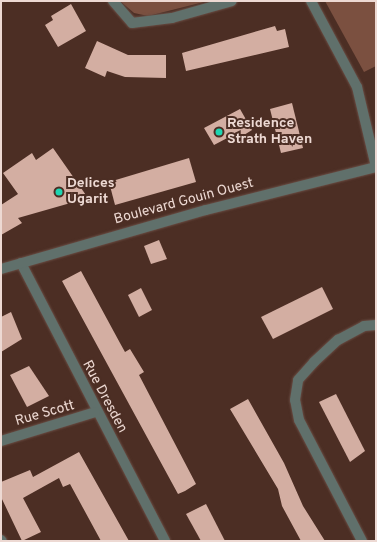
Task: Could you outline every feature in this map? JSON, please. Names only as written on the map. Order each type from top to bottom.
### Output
[{"type":"street","points":[[113,1],[132,23],[172,18],[232,1]]},
{"type":"street","points":[[311,1],[357,86],[376,167]]},
{"type":"street","name":"Boulevard Gouin Ouest","points":[[1,269],[206,210],[376,167]]},
{"type":"street","name":"Rue Dresden","points":[[21,263],[96,412],[165,541]]},
{"type":"street","points":[[362,541],[299,420],[295,400],[298,380],[314,362],[338,340],[364,326],[376,325]]},
{"type":"street","name":"Rue Scott","points":[[1,441],[96,412]]},
{"type":"shaded area","points":[[120,1],[208,1],[148,16],[134,13]]},
{"type":"shaded area","points":[[325,1],[376,1],[376,66],[364,72]]},
{"type":"building","points":[[71,4],[86,31],[58,47],[45,25],[53,20],[51,16]]},
{"type":"building","points":[[275,26],[277,31],[285,29],[289,47],[186,71],[182,53]]},
{"type":"building","points":[[97,41],[128,55],[166,55],[166,78],[125,77],[107,71],[105,77],[85,68]]},
{"type":"building","points":[[292,103],[303,148],[281,153],[270,109]]},
{"type":"building","points":[[240,109],[252,130],[236,140],[233,135],[214,145],[204,128]]},
{"type":"building","points":[[53,148],[88,198],[18,218],[22,223],[1,235],[1,205],[18,194],[3,173],[32,153],[36,160]]},
{"type":"building","points":[[189,158],[196,182],[115,205],[109,182]]},
{"type":"building","points":[[159,240],[167,259],[151,264],[144,246]]},
{"type":"building","points":[[81,271],[125,352],[130,349],[144,372],[139,375],[196,484],[185,491],[178,494],[62,281]]},
{"type":"building","points":[[322,287],[333,309],[273,339],[261,317]]},
{"type":"building","points":[[141,288],[152,310],[139,317],[128,295]]},
{"type":"building","points":[[11,312],[22,339],[1,352],[1,317]]},
{"type":"building","points":[[29,366],[49,396],[27,407],[10,375]]},
{"type":"building","points":[[336,394],[365,451],[350,462],[319,402]]},
{"type":"building","points":[[248,399],[284,463],[303,506],[325,541],[301,541],[282,506],[278,489],[230,409]]},
{"type":"building","points":[[79,452],[129,541],[101,541],[70,484],[63,487],[59,478],[23,498],[41,532],[22,541],[1,497],[1,482],[30,470],[33,477]]},
{"type":"building","points":[[206,504],[225,541],[201,541],[186,514]]},
{"type":"place","name":"Residence Strath Haven","points":[[219,132]]},
{"type":"place","name":"Delices Ugarit","points":[[59,192]]}]
